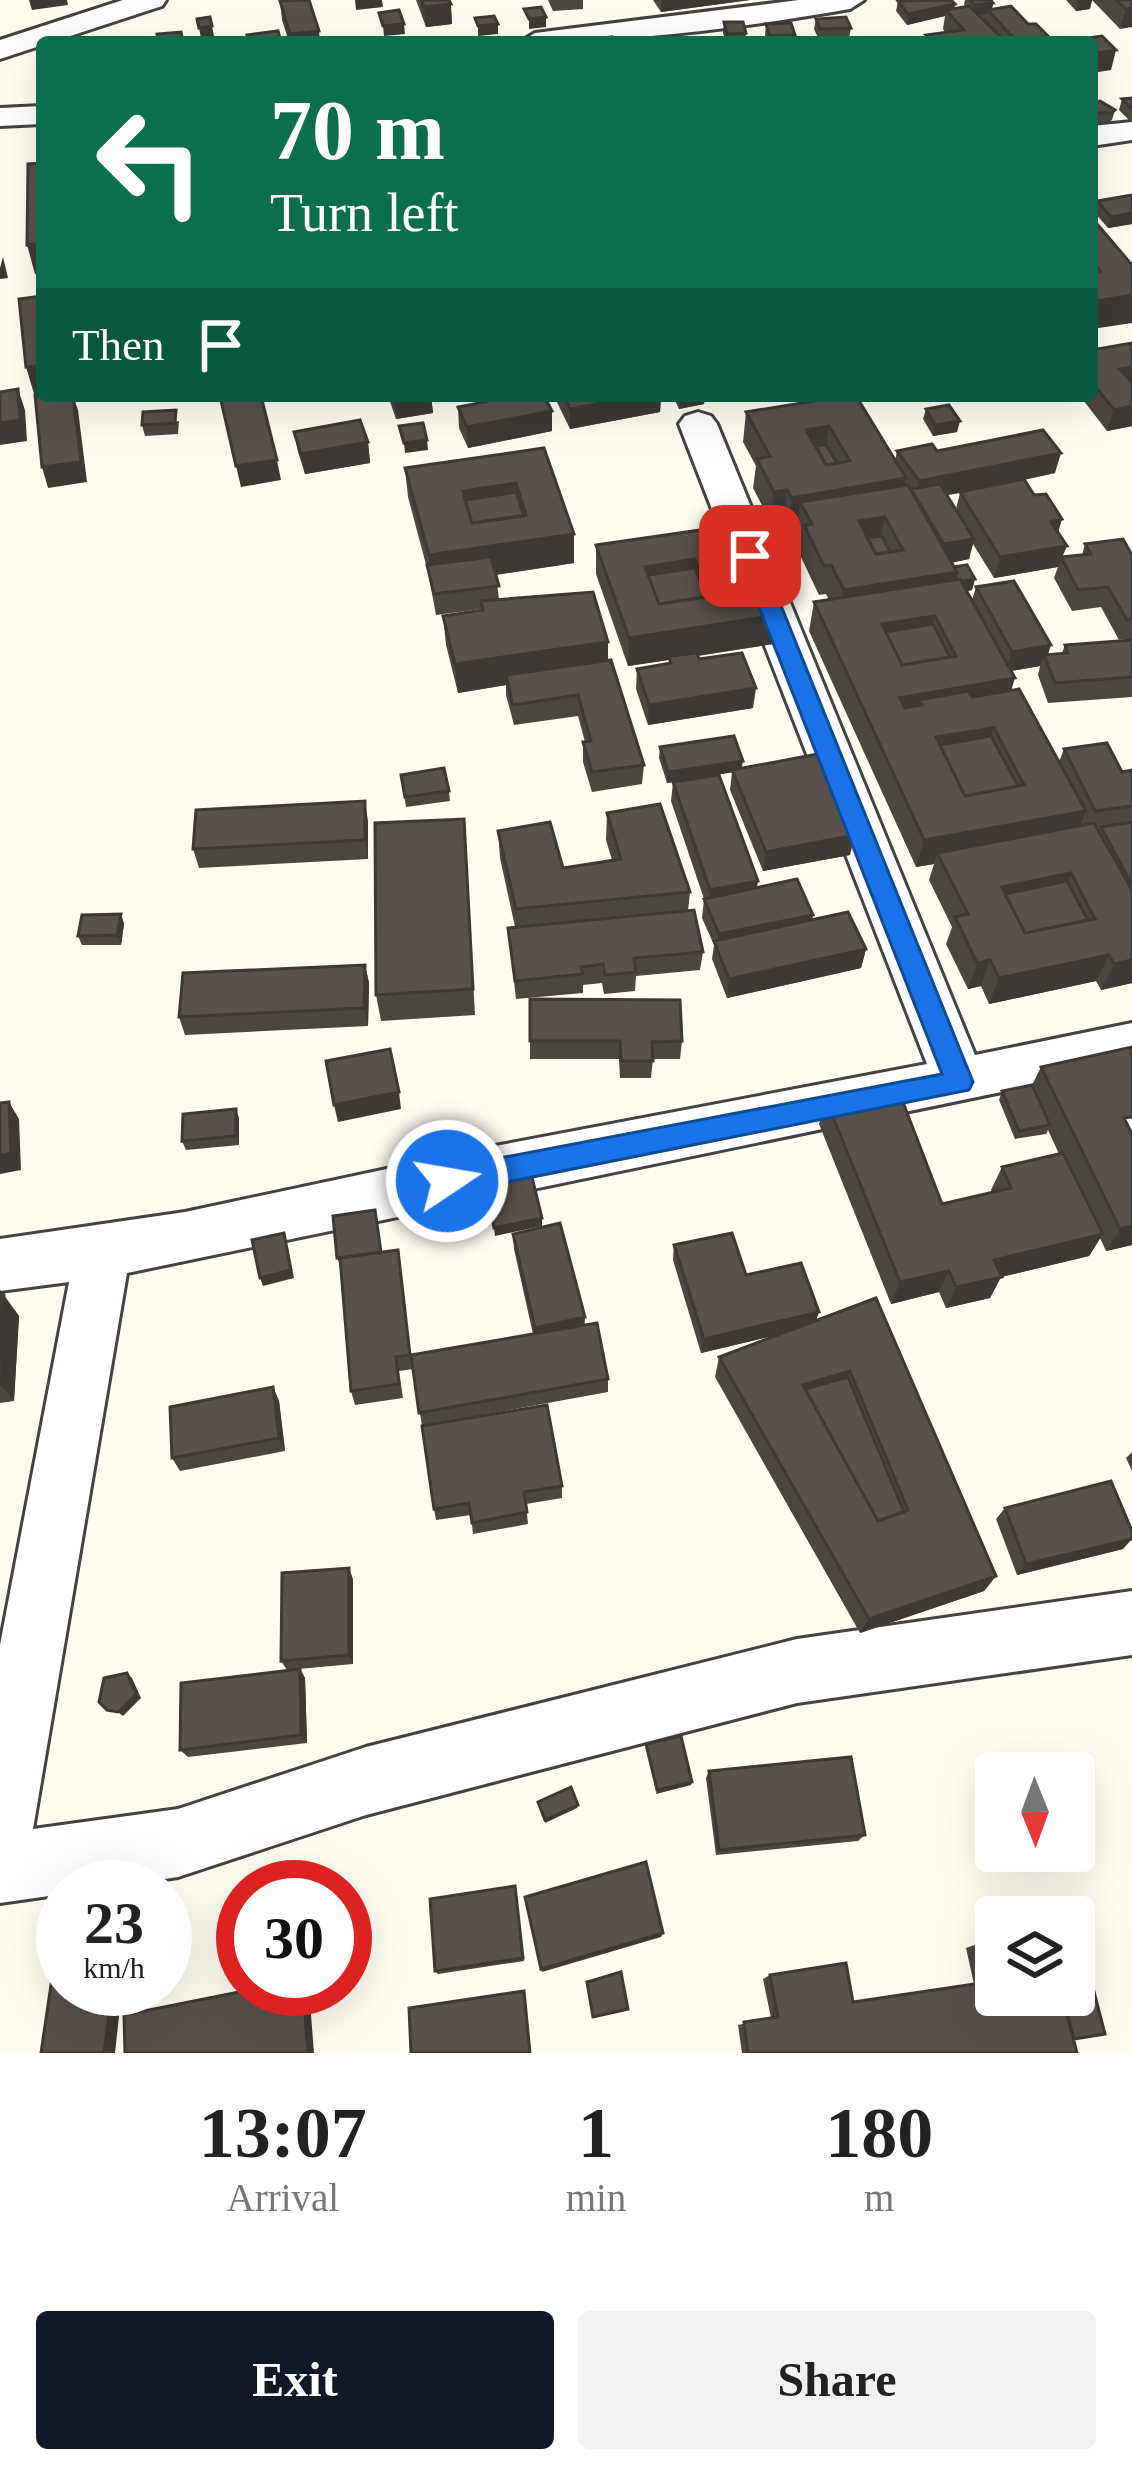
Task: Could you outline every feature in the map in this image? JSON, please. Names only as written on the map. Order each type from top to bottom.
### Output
[{"type":"street","points":[[43,36],[152,0]]},
{"type":"street","points":[[644,36],[752,30],[850,0]]},
{"type":"street","points":[[0,50],[36,38]]},
{"type":"street","points":[[0,117],[36,115]]},
{"type":"street","points":[[1098,135],[1132,130]]},
{"type":"street","points":[[698,424],[959,1082]]},
{"type":"street","points":[[0,1265],[101,1255],[1132,1044]]},
{"type":"street","points":[[0,1826],[101,1255]]},
{"type":"street","points":[[0,1868],[178,1843],[366,1781],[797,1671],[1132,1623]]},
{"type":"building","points":[[309,0],[319,31],[290,34],[280,1]]},
{"type":"building","points":[[422,0],[449,0],[451,4],[424,7]]},
{"type":"building","points":[[951,0],[955,4],[908,14],[898,1]]},
{"type":"building","points":[[1116,0],[1132,0],[1132,8],[1126,9]]},
{"type":"building","points":[[969,6],[1000,36],[927,36],[964,30],[946,10]]},
{"type":"building","points":[[1011,6],[1048,36],[1012,36],[988,10]]},
{"type":"building","points":[[541,7],[546,17],[529,19],[524,9]]},
{"type":"building","points":[[399,10],[404,24],[383,26],[379,13]]},
{"type":"building","points":[[494,16],[498,24],[478,26],[475,18]]},
{"type":"building","points":[[210,17],[212,26],[199,28],[197,19]]},
{"type":"building","points":[[846,17],[851,28],[820,29],[816,19]]},
{"type":"building","points":[[724,22],[743,22],[746,33],[727,34]]},
{"type":"building","points":[[791,23],[795,35],[770,36],[766,24]]},
{"type":"building","points":[[278,31],[279,36],[247,36]]},
{"type":"building","points":[[1102,36],[1116,50],[1098,53],[1098,37]]},
{"type":"building","points":[[1100,101],[1115,110],[1098,113]]},
{"type":"building","points":[[36,163],[36,244],[27,245],[28,164]]},
{"type":"building","points":[[1132,195],[1132,213],[1111,217],[1098,201]]},
{"type":"building","points":[[1098,225],[1132,265],[1132,295],[1098,301]]},
{"type":"building","points":[[36,297],[36,366],[26,367],[19,299]]},
{"type":"building","points":[[1132,343],[1132,367],[1120,369],[1132,383],[1132,406],[1114,410],[1098,390],[1098,349]]},
{"type":"building","points":[[18,389],[20,420],[0,423],[0,392]]},
{"type":"building","points":[[35,395],[36,402],[74,402],[81,462],[42,467]]},
{"type":"building","points":[[221,402],[262,402],[277,460],[236,466]]},
{"type":"building","points":[[547,402],[552,411],[467,427],[458,407]]},
{"type":"building","points":[[567,402],[607,402],[570,409]]},
{"type":"building","points":[[808,402],[860,402],[906,478],[792,498],[787,490],[774,492],[757,459],[770,456],[746,412]],"holes":[[[829,426],[850,461],[826,465],[806,430]]]},
{"type":"building","points":[[949,405],[960,421],[935,425],[926,409]]},
{"type":"building","points":[[176,410],[175,423],[142,425],[143,412]]},
{"type":"building","points":[[360,420],[368,442],[301,454],[294,432]]},
{"type":"building","points":[[423,423],[427,440],[404,443],[399,426]]},
{"type":"building","points":[[1043,430],[1061,453],[919,481],[897,451],[932,444],[937,451]]},
{"type":"building","points":[[826,445],[837,463],[826,465],[816,446]]},
{"type":"building","points":[[544,448],[574,534],[429,555],[405,468]],"holes":[[[516,483],[526,515],[472,523],[463,491]]]},
{"type":"building","points":[[1024,479],[1034,495],[1046,494],[1062,519],[1051,522],[1067,546],[1000,557],[960,492]]},
{"type":"building","points":[[940,484],[974,539],[944,544],[911,489]]},
{"type":"building","points":[[908,485],[957,572],[844,590],[831,565],[824,566],[804,525],[812,524],[800,502]],"holes":[[[885,517],[903,550],[876,554],[859,521]]]},
{"type":"building","points":[[516,492],[524,516],[472,523],[465,500]]},
{"type":"building","points":[[735,525],[767,598],[776,596],[784,614],[629,638],[596,545]],"holes":[[[695,559],[710,596],[659,604],[645,567]]]},
{"type":"building","points":[[882,536],[890,552],[876,554],[867,538]]},
{"type":"building","points":[[1123,539],[1132,555],[1132,619],[1127,620],[1108,587],[1078,590],[1061,557],[1091,554],[1085,544]]},
{"type":"building","points":[[491,557],[499,586],[434,594],[427,565]]},
{"type":"building","points":[[967,565],[975,579],[955,580],[954,567]]},
{"type":"building","points":[[695,568],[706,597],[659,604],[648,575]]},
{"type":"building","points":[[960,579],[1015,678],[900,698],[905,708],[922,705],[919,700],[968,691],[972,697],[1019,689],[1086,811],[924,840],[814,602]],"holes":[[[935,616],[956,656],[902,665],[882,624]],[[994,728],[1024,785],[965,796],[936,737]]]},
{"type":"building","points":[[1014,581],[1051,645],[1012,652],[976,587]]},
{"type":"building","points":[[593,592],[608,642],[455,664],[443,616],[483,610],[481,601]]},
{"type":"building","points":[[933,624],[950,657],[902,665],[886,632]]},
{"type":"building","points":[[1132,640],[1132,677],[1055,683],[1044,655],[1068,653],[1065,645]]},
{"type":"building","points":[[697,653],[699,659],[742,653],[756,688],[649,705],[637,669],[671,663],[669,656]]},
{"type":"building","points":[[611,660],[644,765],[592,772],[583,742],[591,741],[578,695],[513,705],[506,675]]},
{"type":"building","points":[[734,736],[743,761],[668,772],[660,747]]},
{"type":"building","points":[[991,736],[1018,786],[965,796],[940,745]]},
{"type":"building","points":[[1107,743],[1122,772],[1132,770],[1132,806],[1095,811],[1064,749]]},
{"type":"building","points":[[818,754],[855,835],[766,852],[732,770]]},
{"type":"building","points":[[444,768],[449,791],[405,797],[401,775]]},
{"type":"building","points":[[719,775],[758,881],[710,890],[673,782]]},
{"type":"building","points":[[365,801],[365,840],[193,849],[196,810]]},
{"type":"building","points":[[660,804],[690,892],[516,909],[498,831],[550,822],[563,868],[621,859],[607,813]]},
{"type":"building","points":[[464,819],[473,989],[376,995],[375,823]]},
{"type":"building","points":[[1132,822],[1132,885],[1101,827]]},
{"type":"building","points":[[1094,823],[1132,890],[1132,960],[1114,964],[1109,955],[999,978],[990,960],[977,963],[955,917],[968,914],[937,853]],"holes":[[[1071,873],[1095,919],[1025,933],[1002,887]]]},
{"type":"building","points":[[797,879],[813,915],[719,934],[704,899]]},
{"type":"building","points":[[1067,881],[1088,920],[1025,933],[1005,894]]},
{"type":"building","points":[[694,910],[703,952],[634,958],[636,972],[605,975],[603,964],[581,967],[583,974],[515,981],[508,928]]},
{"type":"building","points":[[848,912],[866,949],[729,979],[714,941]]},
{"type":"building","points":[[121,914],[117,935],[78,936],[82,915]]},
{"type":"building","points":[[365,965],[364,1008],[179,1017],[183,973]]},
{"type":"building","points":[[530,999],[680,1000],[682,1041],[652,1042],[653,1061],[621,1061],[620,1041],[530,1041]]},
{"type":"building","points":[[1132,1047],[1132,1117],[1124,1118],[1132,1134],[1132,1226],[1120,1229],[1041,1067]]},
{"type":"building","points":[[390,1049],[399,1092],[334,1105],[326,1061]]},
{"type":"building","points":[[896,1084],[942,1204],[1011,1188],[1002,1167],[1063,1153],[1103,1234],[994,1260],[1002,1277],[956,1287],[949,1271],[900,1282],[826,1100]]},
{"type":"building","points":[[1032,1085],[1050,1125],[1019,1131],[1002,1091]]},
{"type":"building","points":[[9,1102],[11,1153],[0,1156],[0,1103]]},
{"type":"building","points":[[236,1109],[236,1136],[182,1141],[183,1114]]},
{"type":"building","points":[[531,1173],[542,1218],[494,1228],[484,1183]]},
{"type":"building","points":[[375,1210],[381,1252],[337,1258],[333,1216]]},
{"type":"building","points":[[560,1223],[585,1317],[535,1328],[513,1234]]},
{"type":"building","points":[[284,1233],[291,1270],[260,1278],[252,1240]]},
{"type":"building","points":[[732,1233],[746,1275],[801,1263],[819,1312],[704,1339],[674,1245]]},
{"type":"building","points":[[398,1250],[410,1355],[396,1357],[399,1384],[351,1391],[340,1258]]},
{"type":"building","points":[[0,1292],[4,1295],[0,1363]]},
{"type":"building","points":[[876,1298],[996,1576],[869,1619],[719,1357]],"holes":[[[850,1371],[908,1510],[878,1521],[803,1385]]]},
{"type":"building","points":[[597,1323],[608,1379],[419,1413],[411,1355]]},
{"type":"building","points":[[848,1377],[904,1512],[878,1521],[805,1389]]},
{"type":"building","points":[[273,1387],[279,1438],[172,1458],[170,1407]]},
{"type":"building","points":[[547,1405],[562,1486],[524,1492],[527,1512],[472,1523],[469,1503],[434,1509],[422,1426]]},
{"type":"building","points":[[1111,1481],[1132,1539],[1026,1564],[1005,1508]]},
{"type":"building","points":[[349,1568],[349,1655],[281,1661],[282,1573]]},
{"type":"building","points":[[300,1669],[301,1735],[180,1750],[181,1683]]},
{"type":"building","points":[[127,1673],[136,1694],[118,1712],[107,1710],[99,1702],[104,1678]]},
{"type":"building","points":[[681,1736],[692,1782],[657,1790],[646,1744]]},
{"type":"building","points":[[851,1757],[865,1835],[719,1850],[709,1771]]},
{"type":"building","points":[[571,1787],[578,1805],[545,1820],[538,1802]]},
{"type":"building","points":[[646,1862],[663,1933],[541,1969],[525,1897]]},
{"type":"building","points":[[515,1886],[523,1958],[435,1971],[430,1899]]},
{"type":"building","points":[[846,1963],[853,2002],[975,1984],[975,2016],[1067,2016],[1077,2053],[748,2053],[744,2022],[778,2017],[770,1975]]},
{"type":"building","points":[[621,1972],[628,2009],[593,2017],[587,1982]]},
{"type":"building","points":[[524,1991],[530,2053],[411,2053],[409,2008]]},
{"type":"building","points":[[1095,1996],[1105,2034],[1074,2039],[1068,2016],[1095,2016]]},
{"type":"building","points":[[216,1997],[216,2016],[305,2016],[308,2053],[125,2053],[124,2016],[192,2016],[192,2001]]},
{"type":"building","points":[[46,2016],[109,2016],[104,2053],[41,2053]]},
{"type":"route","points":[[447,1181],[959,1082],[750,556]]}]
